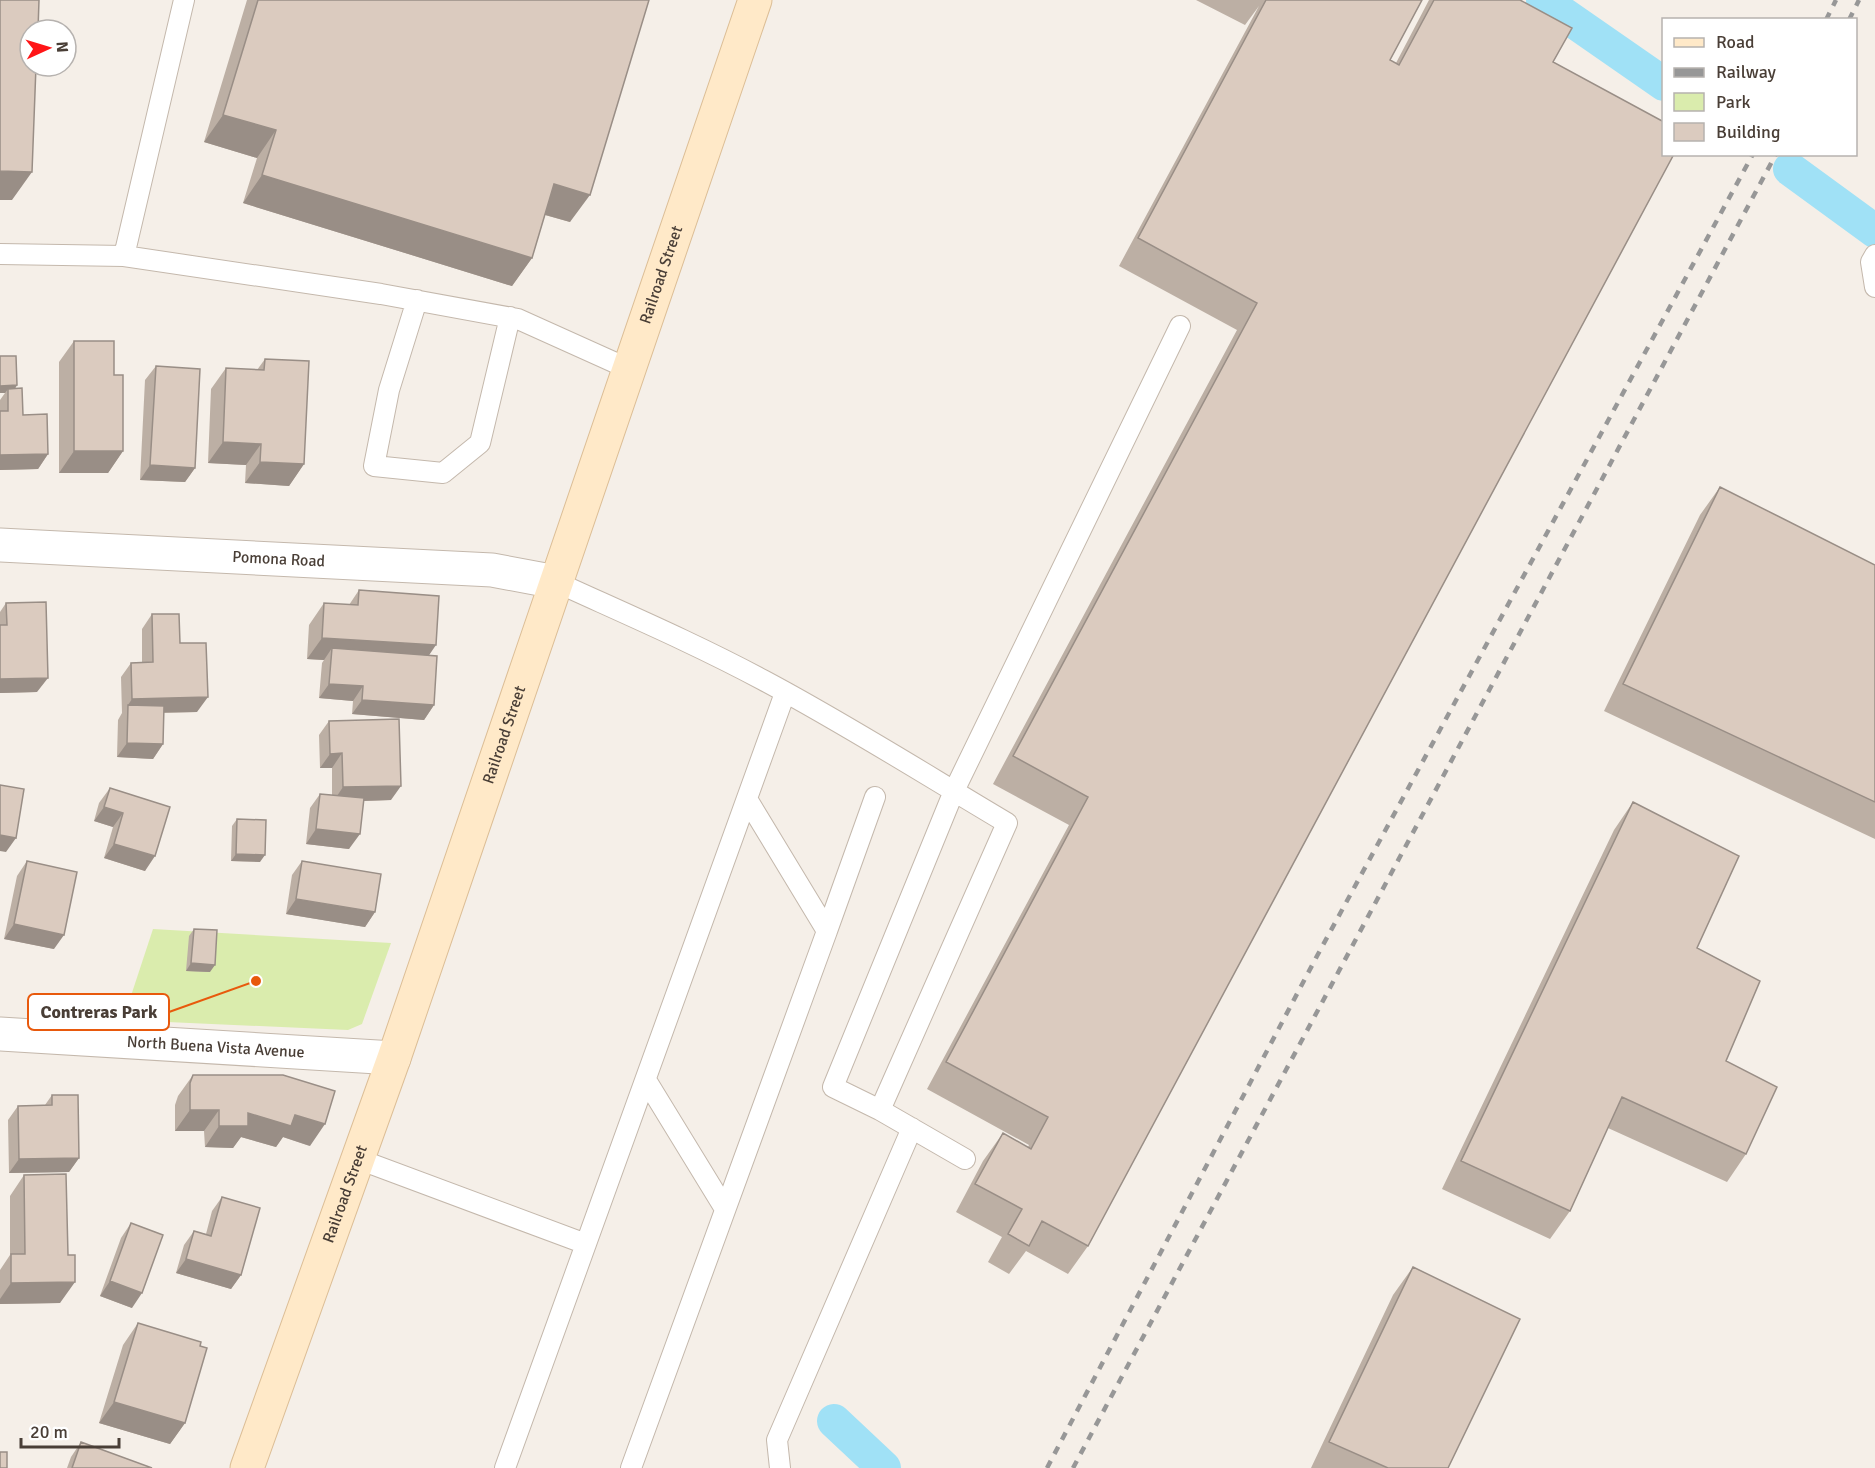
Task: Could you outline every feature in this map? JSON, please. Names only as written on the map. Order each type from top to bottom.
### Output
[{"type":"main road","name":"Railroad Street","points":[[247,1468],[394,1058],[755,0]]},
{"type":"street","name":"Pomona Road","points":[[0,545],[492,570],[556,582]]},
{"type":"street","name":"North Buena Vista Avenue","points":[[0,1034],[394,1058]]},
{"type":"lane","points":[[124,256],[184,0]]},
{"type":"lane","points":[[0,254],[124,256],[417,300],[510,317],[629,369]]},
{"type":"lane","points":[[1873,259],[1875,287]]},
{"type":"lane","points":[[417,300],[389,390],[374,466],[443,472],[480,443],[510,317]]},
{"type":"lane","points":[[965,1159],[912,1128],[884,1101],[833,1087],[954,791],[1180,326]]},
{"type":"lane","points":[[556,582],[651,625],[785,693],[954,791],[1006,824],[884,1101]]},
{"type":"lane","points":[[505,1468],[785,693]]},
{"type":"lane","points":[[631,1468],[875,797]]},
{"type":"lane","points":[[747,800],[827,931]]},
{"type":"lane","points":[[646,1080],[725,1209]]},
{"type":"lane","points":[[780,1468],[777,1440],[912,1128]]},
{"type":"lane","points":[[358,1160],[586,1244]]},
{"type":"green space","points":[[153,929],[391,943],[362,1024],[348,1030],[123,1020]]},
{"type":"building","points":[[0,0],[39,0],[38,18],[18,18],[18,78],[36,78],[32,172],[0,171]]},
{"type":"building","points":[[258,0],[649,0],[590,195],[554,184],[532,258],[262,175],[276,130],[223,115]]},
{"type":"building","points":[[1266,0],[1422,0],[1390,60],[1399,65],[1434,0],[1520,0],[1572,28],[1553,62],[1662,121],[1662,156],[1673,156],[1088,1246],[1042,1221],[1029,1246],[1008,1234],[1022,1209],[975,1184],[1003,1133],[1031,1149],[1048,1117],[946,1062],[1088,797],[1013,756],[1257,303],[1138,238]]},
{"type":"building","points":[[74,341],[114,341],[114,375],[123,375],[123,451],[74,451]]},
{"type":"building","points":[[0,356],[16,356],[17,385],[0,386]]},
{"type":"building","points":[[265,359],[309,361],[304,464],[260,462],[261,444],[223,442],[226,368],[264,370]]},
{"type":"building","points":[[156,366],[200,369],[195,468],[150,465]]},
{"type":"building","points":[[22,388],[23,415],[47,414],[48,454],[0,455],[0,411],[8,411],[8,389]]},
{"type":"building","points":[[1720,487],[1875,565],[1875,802],[1623,684]]},
{"type":"building","points":[[359,590],[439,596],[436,645],[322,638],[324,603],[358,605]]},
{"type":"building","points":[[46,602],[48,678],[0,679],[0,625],[7,625],[6,603]]},
{"type":"building","points":[[152,614],[179,614],[180,643],[206,643],[208,697],[132,699],[131,663],[153,662]]},
{"type":"building","points":[[332,648],[437,656],[434,705],[362,700],[363,686],[329,684]]},
{"type":"building","points":[[128,705],[164,706],[163,744],[127,743]]},
{"type":"building","points":[[399,719],[401,786],[343,787],[342,753],[330,754],[329,721]]},
{"type":"building","points":[[0,785],[24,789],[16,838],[0,835]]},
{"type":"building","points":[[110,788],[170,807],[155,856],[114,844],[123,813],[104,807]]},
{"type":"building","points":[[320,794],[364,798],[360,834],[316,829]]},
{"type":"building","points":[[1633,802],[1739,856],[1697,948],[1760,981],[1726,1061],[1777,1087],[1746,1154],[1622,1097],[1570,1211],[1461,1161]]},
{"type":"building","points":[[237,819],[266,820],[265,855],[236,854]]},
{"type":"building","points":[[27,861],[77,872],[64,935],[14,924]]},
{"type":"building","points":[[302,861],[381,874],[375,912],[296,899]]},
{"type":"building","points":[[194,929],[217,930],[215,965],[191,963]]},
{"type":"building","points":[[193,1075],[283,1075],[335,1091],[325,1124],[295,1115],[291,1126],[248,1113],[248,1126],[219,1126],[219,1110],[190,1110],[190,1083]]},
{"type":"building","points":[[52,1095],[78,1095],[79,1158],[19,1159],[18,1106],[52,1105]]},
{"type":"building","points":[[66,1174],[68,1255],[75,1255],[75,1282],[11,1283],[11,1254],[25,1254],[24,1175]]},
{"type":"building","points":[[222,1197],[260,1208],[241,1275],[186,1259],[194,1231],[211,1236]]},
{"type":"building","points":[[131,1223],[163,1235],[142,1293],[110,1281]]},
{"type":"building","points":[[1413,1267],[1520,1319],[1448,1468],[1388,1468],[1329,1442]]},
{"type":"building","points":[[138,1323],[201,1342],[200,1346],[207,1348],[185,1423],[114,1402]]},
{"type":"building","points":[[81,1442],[152,1468],[72,1468]]},
{"type":"building","points":[[0,1452],[7,1452],[7,1468],[0,1468]]},
{"type":"waterway","points":[[1543,0],[1662,83]]},
{"type":"waterway","points":[[1790,169],[1875,231]]},
{"type":"waterway","points":[[834,1421],[884,1468]]},
{"type":"railway","points":[[1827,18],[1836,0]]},
{"type":"railway","points":[[1850,18],[1859,0]]},
{"type":"railway","points":[[1047,1468],[1317,956],[1752,156]]},
{"type":"railway","points":[[1073,1468],[1775,156]]},
{"type":"place","name":"Contreras Park","points":[[256,981]]}]
